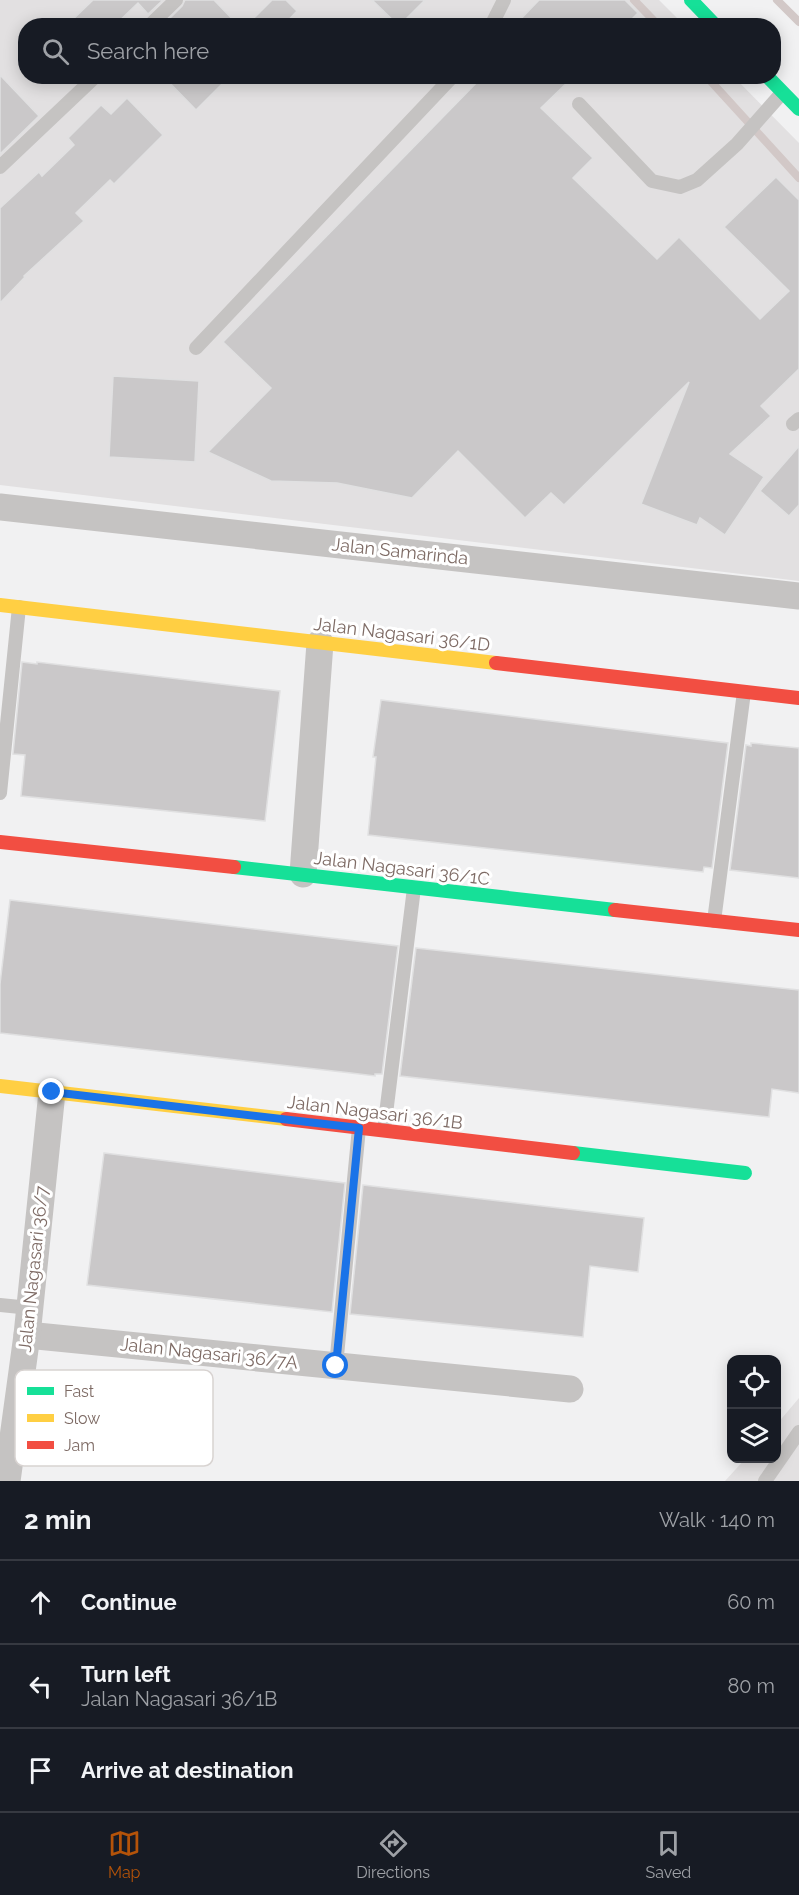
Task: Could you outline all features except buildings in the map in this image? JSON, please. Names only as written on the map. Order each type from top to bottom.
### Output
[{"type":"street","points":[[691,0],[708,18]]},
{"type":"street","points":[[775,84],[799,110]]},
{"type":"street","name":"Jalan Samarinda","points":[[0,507],[799,596]]},
{"type":"street","name":"Jalan Nagasari 36/1D","points":[[0,605],[799,698]]},
{"type":"street","points":[[303,874],[320,643]]},
{"type":"street","name":"Jalan Nagasari 36/1C","points":[[0,842],[799,930]]},
{"type":"street","name":"Jalan Nagasari 36/1B","points":[[0,1086],[745,1173]]},
{"type":"street","name":"Jalan Nagasari 36/7","points":[[22,1370],[52,1092]]},
{"type":"street","name":"Jalan Nagasari 36/7A","points":[[27,1335],[570,1389]]},
{"type":"street","name":"Jalan Nagasari 36/7","points":[[7,1481],[15,1423]]},
{"type":"lane","points":[[157,18],[176,0]]},
{"type":"lane","points":[[495,18],[504,0]]},
{"type":"lane","points":[[0,167],[88,84]]},
{"type":"lane","points":[[196,348],[445,84]]},
{"type":"lane","points":[[579,104],[652,181],[680,187],[697,180],[737,144],[783,93]]},
{"type":"lane","points":[[0,793],[19,607]]},
{"type":"lane","points":[[714,921],[744,692]]},
{"type":"lane","points":[[384,1131],[414,888]]},
{"type":"lane","points":[[336,1366],[359,1128]]},
{"type":"lane","points":[[0,1305],[30,1308]]},
{"type":"lane","points":[[765,1481],[799,1432]]},
{"type":"shaded area","points":[[0,0],[659,0],[677,18],[18,18],[18,84],[741,84],[799,143],[799,581],[0,485]]},
{"type":"shaded area","points":[[799,1398],[799,1481],[725,1481],[741,1463],[781,1463],[781,1419]]},
{"type":"waterway","points":[[634,0],[651,18]]},
{"type":"waterway","points":[[777,0],[799,22]]},
{"type":"waterway","points":[[713,84],[799,178]]},
{"type":"traffic: fast","points":[[691,0],[708,18]]},
{"type":"traffic: fast","points":[[775,84],[799,109]]},
{"type":"traffic: fast","points":[[234,867],[615,910]]},
{"type":"traffic: fast","points":[[573,1153],[745,1173]]},
{"type":"traffic: slow","points":[[0,605],[496,663]]},
{"type":"traffic: slow","points":[[0,1086],[286,1119]]},
{"type":"traffic: jam","points":[[496,663],[799,698]]},
{"type":"traffic: jam","points":[[0,842],[234,867]]},
{"type":"traffic: jam","points":[[615,910],[799,930]]},
{"type":"traffic: jam","points":[[286,1119],[573,1153]]},
{"type":"route","points":[[52,1092],[359,1128],[336,1366]]}]
